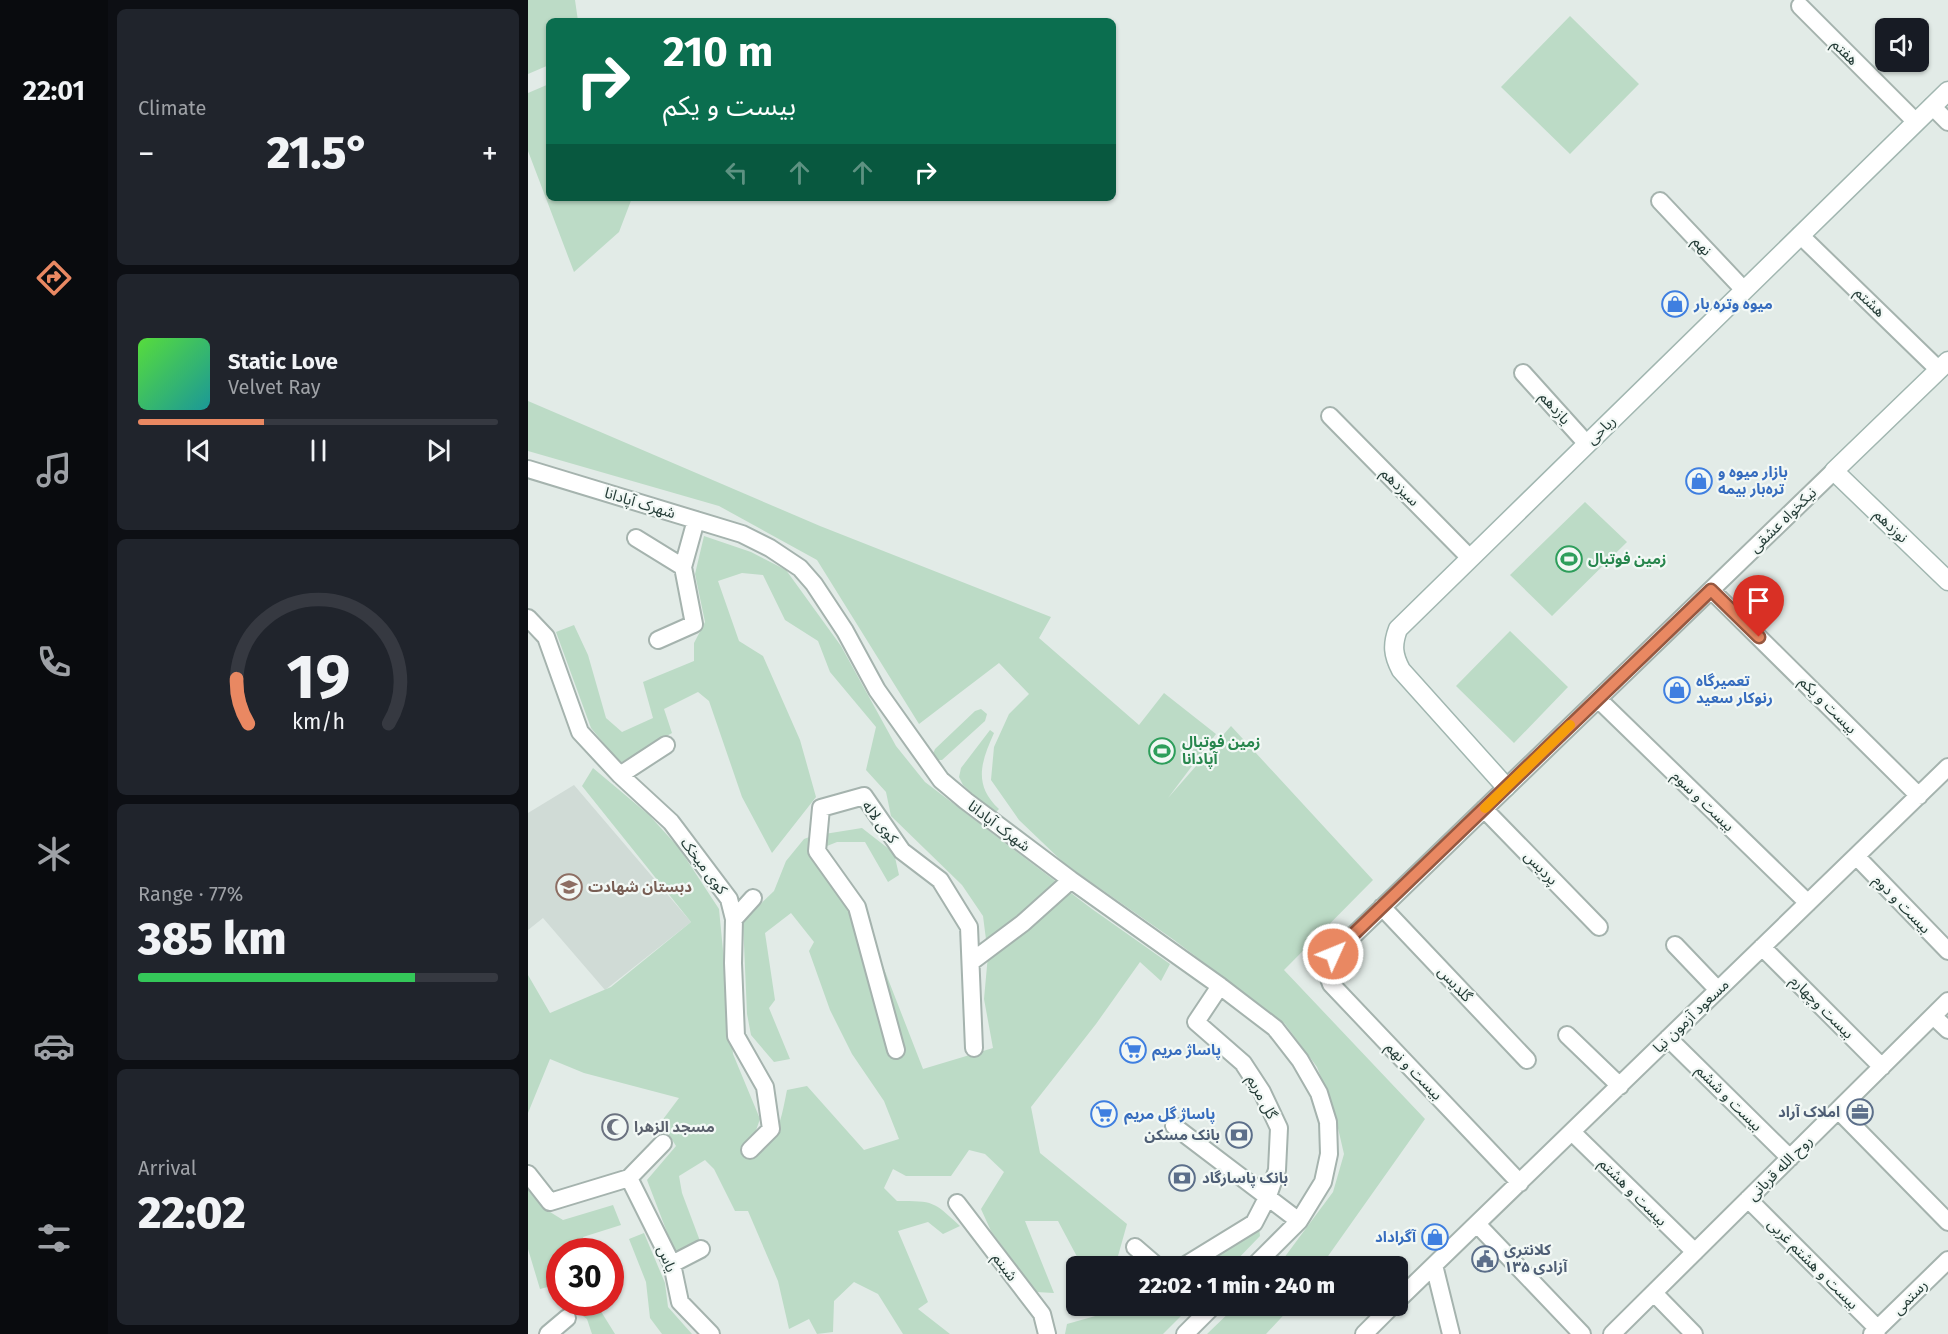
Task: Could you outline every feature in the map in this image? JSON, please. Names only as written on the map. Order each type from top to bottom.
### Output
[{"type":"street","name":"هفتم","points":[[1800,6],[1916,122]]},
{"type":"street","name":"ریاحی","points":[[1506,788],[1401,670],[1393,651],[1398,629],[1948,91]]},
{"type":"street","points":[[1932,106],[1948,122]]},
{"type":"street","name":"نهم","points":[[1660,201],[1744,290]]},
{"type":"street","name":"هشتم","points":[[1800,235],[1944,365]]},
{"type":"street","name":"نیکخواه عشقی","points":[[1333,954],[1944,365]]},
{"type":"street","name":"یازدهم","points":[[1523,373],[1587,444]]},
{"type":"street","name":"سیزدهم","points":[[1330,416],[1470,558]]},
{"type":"street","name":"شهرک آپادانا","points":[[528,469],[742,534],[770,548],[800,568],[814,584],[844,631],[877,690],[941,780],[1071,880],[1275,1028],[1300,1060],[1319,1093],[1328,1122],[1329,1154],[1323,1182],[1299,1221],[1264,1256]]},
{"type":"street","name":"نوزدهم","points":[[1834,471],[1948,581]]},
{"type":"street","points":[[658,640],[694,624],[683,567],[696,520]]},
{"type":"street","points":[[636,538],[683,567]]},
{"type":"street","name":"بیست و یکم","points":[[1711,590],[1919,796]]},
{"type":"street","name":"کوی میخک","points":[[528,618],[546,637],[580,732],[620,775],[671,822],[729,899],[734,919],[736,1036],[765,1087],[771,1129],[750,1150]]},
{"type":"street","name":"بیست و سوم","points":[[1598,699],[1808,903]]},
{"type":"street","points":[[620,775],[666,745]]},
{"type":"street","name":"مسعود آزمون نیا","points":[[1408,1290],[1948,767]]},
{"type":"street","name":"کوی لاله","points":[[896,1050],[857,907],[817,850],[821,808],[864,796],[902,851],[940,880],[969,927],[974,1048]]},
{"type":"street","name":"پردیس","points":[[1484,809],[1599,927]]},
{"type":"street","name":"بیست و دوم","points":[[1856,856],[1948,951]]},
{"type":"street","points":[[971,962],[1023,922],[1071,880]]},
{"type":"street","points":[[734,919],[753,898]]},
{"type":"street","name":"گلدیس","points":[[1382,907],[1527,1060]]},
{"type":"street","points":[[1675,945],[1718,990]]},
{"type":"street","name":"بیست وچهارم","points":[[1762,947],[1882,1067]]},
{"type":"street","name":"بیست و نهم","points":[[1333,954],[1327,968],[1331,984],[1520,1183]]},
{"type":"street","name":"گل مریم","points":[[1200,1256],[1254,1223],[1268,1196],[1277,1170],[1279,1128],[1262,1092],[1243,1063],[1196,1022],[1220,986]]},
{"type":"street","name":"روح الله قربانی","points":[[1612,1334],[1948,1001]]},
{"type":"street","points":[[1934,1016],[1948,1030]]},
{"type":"street","points":[[1567,1035],[1620,1086]]},
{"type":"street","name":"بیست و ششم","points":[[1668,1038],[1790,1158]]},
{"type":"street","points":[[1838,1110],[1948,1222]]},
{"type":"street","points":[[1174,1126],[1299,1221]]},
{"type":"street","name":"بیست و هشتم","points":[[1572,1131],[1695,1252]]},
{"type":"street","points":[[528,1174],[550,1202],[629,1178],[663,1143]]},
{"type":"street","name":"یاس","points":[[629,1178],[672,1264],[680,1302],[711,1334]]},
{"type":"street","name":"بیست و هشتم غربی","points":[[1748,1199],[1875,1331]]},
{"type":"street","name":"شبنم","points":[[957,1203],[1042,1314],[1047,1334]]},
{"type":"street","points":[[1477,1224],[1582,1334]]},
{"type":"street","points":[[1135,1247],[1145,1256]]},
{"type":"street","points":[[672,1264],[701,1249]]},
{"type":"street","name":"رستمی","points":[[1875,1331],[1948,1260]]},
{"type":"street","points":[[1434,1265],[1451,1334]]},
{"type":"street","points":[[1654,1293],[1694,1334]]},
{"type":"street","points":[[1185,1334],[1203,1316]]},
{"type":"street","points":[[1364,1334],[1382,1316]]},
{"type":"street","points":[[548,1334],[567,1318]]},
{"type":"shaded area","points":[[574,785],[691,922],[605,990],[543,918],[528,930],[528,813]]},
{"type":"green space","points":[[528,0],[575,0],[578,18],[546,18],[546,66],[528,74]]},
{"type":"green space","points":[[1570,16],[1639,84],[1570,154],[1501,87]]},
{"type":"green space","points":[[546,85],[546,198],[528,151],[528,93]]},
{"type":"green space","points":[[547,201],[631,201],[619,232],[574,272]]},
{"type":"green space","points":[[528,401],[820,526],[1051,617],[1039,638],[1139,725],[1164,693],[1216,734],[1168,798],[1231,726],[1373,880],[1284,970],[1425,1119],[1328,1256],[1285,1256],[1333,1192],[1344,1154],[1334,1111],[1317,1067],[1285,1024],[1174,940],[1065,864],[1019,820],[991,780],[994,747],[1009,714],[1029,694],[999,663],[919,724],[817,560],[719,506],[528,451]]},
{"type":"green space","name":"زمین فوتبال","points":[[1585,502],[1627,542],[1552,616],[1510,575]]},
{"type":"green space","points":[[704,536],[751,552],[786,570],[841,646],[896,746],[925,782],[1092,909],[1170,964],[1161,981],[1140,962],[1096,1024],[1031,1107],[1040,1153],[1127,1224],[1118,1256],[1077,1256],[1058,1221],[1025,1221],[1054,1293],[1036,1292],[991,1231],[981,1209],[1004,1172],[985,1154],[969,1150],[951,1176],[906,1176],[893,1169],[884,1188],[897,1201],[926,1202],[938,1207],[960,1226],[943,1234],[928,1222],[898,1231],[928,1302],[918,1309],[950,1334],[903,1334],[878,1294],[854,1282],[834,1301],[833,1332],[817,1334],[809,1319],[789,1329],[778,1281],[748,1211],[735,1211],[714,1169],[705,1160],[679,1176],[682,1193],[700,1241],[675,1253],[647,1180],[676,1146],[661,1122],[679,1098],[584,1073],[550,1059],[528,1113],[528,975],[550,1013],[611,987],[691,922],[582,786],[593,768],[649,815],[679,848],[719,909],[733,1054],[760,1119],[753,1139],[742,1156],[753,1156],[770,1144],[780,1123],[787,1090],[807,1086],[864,1150],[899,1139],[884,1101],[852,1054],[830,1010],[809,951],[814,942],[791,913],[765,933],[775,1000],[769,1008],[790,1059],[774,1062],[751,1035],[747,1014],[743,921],[774,891],[786,861],[804,839],[862,828],[894,853],[899,875],[888,882],[865,842],[837,842],[822,848],[866,915],[881,961],[923,1069],[993,1048],[984,999],[988,955],[983,916],[962,885],[891,816],[886,792],[866,770],[876,727],[830,672],[818,641],[785,620],[763,575],[742,573],[718,581],[739,641],[763,656],[800,740],[816,797],[772,853],[742,797],[709,701],[698,692],[664,709],[672,733],[620,763],[591,728],[556,632],[574,625],[588,655],[606,718],[622,732],[653,718],[643,682],[694,661],[694,643],[705,622],[695,574]]},
{"type":"green space","points":[[1510,631],[1568,687],[1514,743],[1456,686]]},
{"type":"green space","points":[[981,709],[987,714],[985,721],[942,760],[935,760],[932,756],[935,749],[975,711]]},
{"type":"green space","points":[[990,730],[994,733],[983,763],[982,773],[985,791],[999,809],[994,814],[963,785],[959,777],[961,768]]},
{"type":"green space","points":[[528,1190],[542,1207],[563,1220],[613,1205],[621,1225],[583,1238],[546,1238],[546,1287],[540,1289],[528,1249]]},
{"type":"green space","points":[[1259,1227],[1260,1236],[1241,1256],[1215,1256]]},
{"type":"green space","points":[[644,1233],[665,1283],[668,1307],[692,1334],[662,1334],[650,1318],[646,1282],[629,1239]]},
{"type":"green space","points":[[583,1316],[604,1316],[615,1334],[592,1334],[587,1319]]},
{"type":"green space","points":[[1095,1316],[1181,1316],[1163,1334],[1065,1334],[1067,1324]]},
{"type":"green space","points":[[1226,1316],[1283,1316],[1266,1334],[1207,1334]]},
{"type":"slow traffic","points":[[1485,808],[1570,725]]},
{"type":"place","name":"میوه وتره بار","points":[[1675,304]]},
{"type":"place","name":"بازار میوه و تره‌بار بیمه","points":[[1699,481]]},
{"type":"place","name":"زمین فوتبال","points":[[1569,559]]},
{"type":"place","name":"تعمیرگاه رنوکار سعید","points":[[1677,690]]},
{"type":"place","name":"زمین فوتبال آپادانا","points":[[1162,751]]},
{"type":"place","name":"دبستان شهادت","points":[[569,887]]},
{"type":"place","name":"پاساژ مریم","points":[[1133,1050]]},
{"type":"place","name":"املاک آراد","points":[[1860,1112]]},
{"type":"place","name":"پاساژ گل مریم","points":[[1104,1114]]},
{"type":"place","name":"مسجد الزهرا","points":[[615,1127]]},
{"type":"place","name":"بانک مسکن","points":[[1239,1135]]},
{"type":"place","name":"بانک پاسارگاد","points":[[1182,1178]]},
{"type":"place","name":"آگراداد","points":[[1435,1237]]},
{"type":"place","name":"کلانتری ۱۳۵ آزادی","points":[[1485,1259]]},
{"type":"route","points":[[1333,954],[1711,590],[1759,637]]}]
